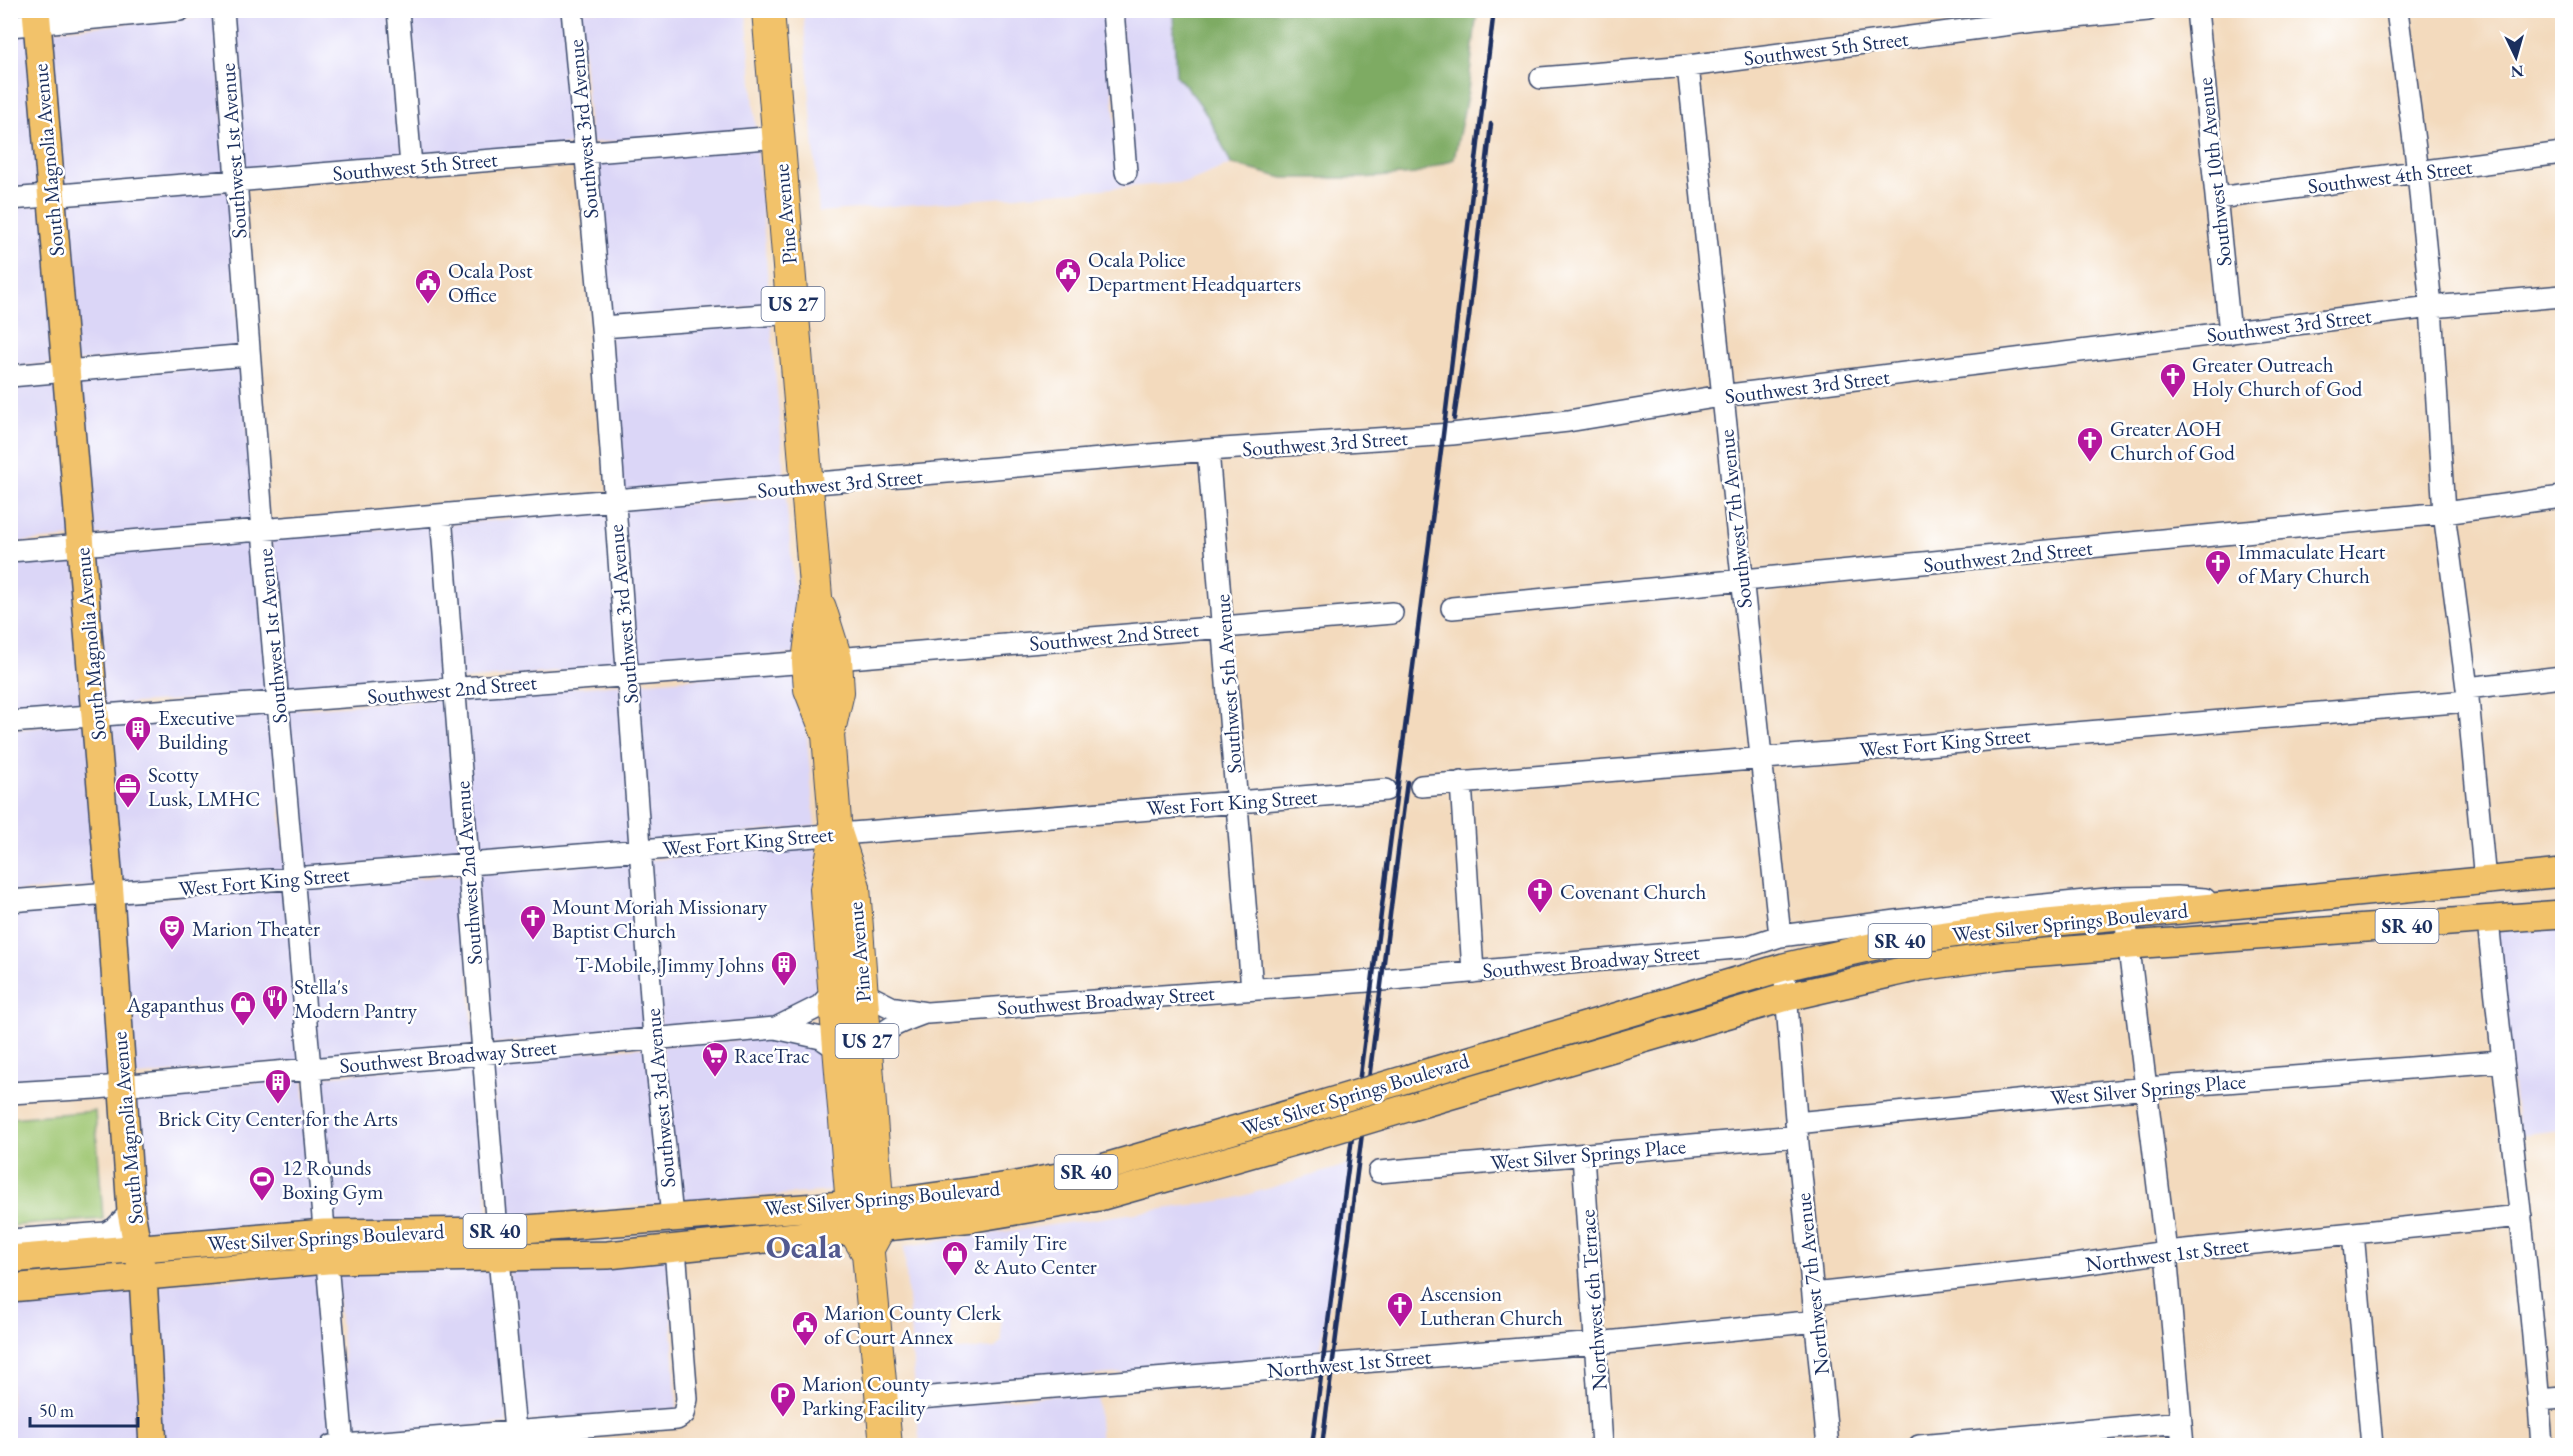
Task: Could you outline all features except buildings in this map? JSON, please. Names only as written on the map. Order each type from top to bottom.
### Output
[{"type":"highway","name":"Pine Avenue","points":[[768,10],[822,660],[838,692],[828,735],[836,833],[854,887],[849,992],[866,1223],[886,1446]]},
{"type":"main road","name":"South Magnolia Avenue","points":[[37,17],[110,894],[131,1212],[143,1277],[153,1446]]},
{"type":"main road","name":"West Silver Springs Boulevard","points":[[138,1248],[324,1233],[497,1231],[672,1217],[866,1223],[909,1200],[1057,1178],[1140,1158],[1784,967],[1864,948],[1935,936],[2562,873]]},
{"type":"main road","points":[[2292,934],[2344,920],[2447,911],[2469,901],[2485,881]]},
{"type":"main road","points":[[2488,920],[2494,908],[2506,896],[2522,890],[2562,887]]},
{"type":"main road","name":"West Silver Springs Boulevard","points":[[143,1277],[327,1260],[500,1258],[675,1250],[866,1223],[1015,1213],[1099,1197],[1787,997],[1919,967],[2007,955],[2562,914]]},
{"type":"main road","points":[[500,1258],[520,1242],[563,1237],[585,1225]]},
{"type":"main road","points":[[413,1258],[439,1253],[479,1250],[488,1244],[497,1231]]},
{"type":"main road","name":"SR 40","points":[[10,1259],[138,1248]]},
{"type":"main road","name":"SR 40","points":[[10,1288],[143,1277]]},
{"type":"street","points":[[10,26],[37,17],[180,10]]},
{"type":"street","name":"Southwest 1st Avenue","points":[[223,10],[248,355],[327,1260],[339,1445]]},
{"type":"street","points":[[398,10],[411,166]]},
{"type":"street","name":"Southwest 3rd Avenue","points":[[572,10],[602,327],[654,1038],[672,1217]]},
{"type":"street","points":[[1113,10],[1126,172]]},
{"type":"street","name":"Southwest 5th Street","points":[[1541,78],[1688,66],[2034,16],[2148,10]]},
{"type":"street","name":"Southwest 10th Avenue","points":[[2197,10],[2230,333]]},
{"type":"street","points":[[2397,10],[2418,172],[2431,307],[2444,513],[2468,694],[2485,881]]},
{"type":"street","name":"Southwest 7th Avenue","points":[[1688,66],[1721,396],[1780,936]]},
{"type":"street","name":"Southwest 5th Street","points":[[10,199],[779,137]]},
{"type":"street","name":"Southwest 4th Street","points":[[2217,198],[2562,153]]},
{"type":"street","name":"Southwest 3rd Street","points":[[10,551],[807,486],[1208,450],[1568,422],[1721,396],[2431,307],[2562,296]]},
{"type":"street","points":[[602,327],[793,313]]},
{"type":"street","points":[[10,376],[248,355]]},
{"type":"street","name":"Southwest 5th Avenue","points":[[1208,450],[1252,989]]},
{"type":"street","name":"Southwest 2nd Street","points":[[1452,608],[2444,513],[2562,497]]},
{"type":"street","name":"Southwest 2nd Avenue","points":[[441,515],[497,1231]]},
{"type":"street","name":"Southwest 2nd Street","points":[[10,722],[95,713],[278,703],[1392,613]]},
{"type":"street","name":"West Fort King Street","points":[[1421,786],[2468,694],[2562,677]]},
{"type":"street","points":[[1461,782],[1473,972]]},
{"type":"street","name":"West Fort King Street","points":[[10,901],[468,866],[836,833],[1386,790]]},
{"type":"street","name":"Southwest Broadway Street","points":[[775,1028],[849,992],[891,1007],[927,1013],[1473,972],[1746,946],[1780,936],[1952,914],[2117,898],[2177,897],[2252,904]]},
{"type":"street","points":[[2125,916],[2166,1252],[2183,1446]]},
{"type":"street","points":[[2488,920],[2501,1061],[2521,1216],[2542,1446]]},
{"type":"street","points":[[1784,967],[1796,1129]]},
{"type":"street","name":"Southwest Broadway Street","points":[[10,1093],[122,1086],[775,1028],[821,1038],[853,1051],[896,1024],[927,1013]]},
{"type":"street","name":"West Silver Springs Place","points":[[1379,1172],[1583,1155],[2147,1088],[2501,1061]]},
{"type":"street","name":"Northwest 7th Avenue","points":[[1796,1129],[1828,1446]]},
{"type":"street","name":"Northwest 6th Terrace","points":[[1583,1155],[1602,1446]]},
{"type":"street","points":[[10,1240],[106,1233],[115,1228],[131,1212]]},
{"type":"street","name":"Northwest 1st Street","points":[[1813,1294],[2053,1268],[2166,1252],[2521,1216]]},
{"type":"street","points":[[2353,1233],[2372,1446]]},
{"type":"street","points":[[339,1445],[677,1419],[684,1414],[687,1399],[675,1250]]},
{"type":"street","points":[[500,1258],[515,1431]]},
{"type":"street","name":"Northwest 1st Street","points":[[882,1401],[1596,1343],[1816,1321]]},
{"type":"street","points":[[2539,1400],[2562,1398]]},
{"type":"street","points":[[1919,1446],[2181,1422]]},
{"type":"shaded area","points":[[289,10],[390,11],[403,158],[243,173],[230,15]]},
{"type":"shaded area","points":[[405,11],[565,11],[576,144],[417,157]]},
{"type":"shaded area","points":[[580,11],[746,11],[756,130],[591,143]]},
{"type":"shaded area","points":[[803,11],[1106,11],[1120,181],[1134,179],[1120,11],[1173,11],[1176,76],[1195,93],[1212,120],[1231,164],[1188,182],[819,212]]},
{"type":"shaded area","points":[[215,16],[228,175],[58,187],[45,31]]},
{"type":"shaded area","points":[[31,33],[44,188],[11,190],[11,34]]},
{"type":"shaded area","points":[[757,147],[770,306],[609,318],[593,160]]},
{"type":"shaded area","points":[[229,191],[240,347],[72,362],[60,203]]},
{"type":"shaded area","points":[[45,205],[58,363],[11,367],[11,207]]},
{"type":"shaded area","points":[[771,323],[785,480],[622,492],[610,335]]},
{"type":"shaded area","points":[[242,364],[255,523],[89,536],[74,379]]},
{"type":"shaded area","points":[[59,380],[74,537],[11,543],[11,385]]},
{"type":"shaded area","points":[[786,496],[800,654],[635,666],[623,509]]},
{"type":"shaded area","points":[[607,511],[620,667],[461,680],[449,524]]},
{"type":"shaded area","points":[[434,525],[446,681],[284,694],[271,538]]},
{"type":"shaded area","points":[[256,540],[270,695],[102,705],[90,553]]},
{"type":"shaded area","points":[[75,554],[87,706],[11,713],[11,560]]},
{"type":"shaded area","points":[[801,670],[815,826],[647,843],[636,683]]},
{"type":"shaded area","points":[[621,684],[632,844],[474,857],[462,697]]},
{"type":"shaded area","points":[[447,698],[460,858],[300,869],[286,710]]},
{"type":"shaded area","points":[[271,712],[286,870],[117,885],[103,721]]},
{"type":"shaded area","points":[[89,722],[102,886],[11,892],[11,730]]},
{"type":"shaded area","points":[[816,843],[827,988],[816,999],[774,1020],[661,1029],[648,860]]},
{"type":"shaded area","points":[[633,861],[646,1030],[488,1044],[476,874]]},
{"type":"shaded area","points":[[461,875],[474,1045],[317,1060],[302,886]]},
{"type":"shaded area","points":[[287,887],[302,1061],[129,1077],[118,902]]},
{"type":"shaded area","points":[[103,903],[114,1078],[11,1084],[11,909]]},
{"type":"shaded area","points":[[2562,923],[2562,1130],[2518,1135],[2496,928]]},
{"type":"shaded area","points":[[770,1037],[801,1040],[832,1055],[842,1163],[831,1191],[678,1203],[662,1046]]},
{"type":"shaded area","points":[[648,1047],[663,1204],[503,1216],[490,1060]]},
{"type":"shaded area","points":[[475,1062],[488,1217],[398,1224],[331,1225],[318,1077]]},
{"type":"shaded area","points":[[303,1078],[316,1226],[144,1239],[130,1094]]},
{"type":"shaded area","points":[[1354,1163],[1319,1357],[915,1390],[904,1246],[1233,1199]],"holes":[[[993,1311],[1000,1318],[1002,1340],[996,1348],[958,1350],[951,1344],[949,1321],[955,1313]]]},
{"type":"shaded area","points":[[668,1258],[677,1409],[521,1422],[508,1267]]},
{"type":"shaded area","points":[[493,1267],[507,1423],[350,1435],[336,1272]]},
{"type":"shaded area","points":[[321,1273],[335,1437],[239,1445],[160,1445],[151,1285]]},
{"type":"shaded area","points":[[136,1286],[146,1445],[11,1446],[11,1296]]},
{"type":"shaded area","points":[[1097,1392],[1101,1445],[920,1445],[916,1407]]},
{"type":"green space","points":[[1173,11],[1477,11],[1468,91],[1454,159],[1416,174],[1362,178],[1283,178],[1231,164],[1201,106],[1176,76]]},
{"type":"green space","points":[[95,1111],[103,1219],[11,1226],[11,1118]]},
{"type":"railway","points":[[1312,1446],[1443,435],[1494,10]]},
{"type":"railway","points":[[1454,419],[1469,317],[1491,124]]},
{"type":"railway","points":[[1322,1446],[1407,782]]},
{"type":"place","name":"Ocala Police Department Headquarters","points":[[1068,294]]},
{"type":"place","name":"Ocala Post Office","points":[[428,305]]},
{"type":"place","name":"Greater Outreach Holy Church of God","points":[[2173,399]]},
{"type":"place","name":"Greater AOH Church of God","points":[[2090,463]]},
{"type":"place","name":"Immaculate Heart of Mary Church","points":[[2218,586]]},
{"type":"place","name":"Executive Building","points":[[138,752]]},
{"type":"place","name":"Scotty Lusk, LMHC","points":[[128,809]]},
{"type":"place","name":"Covenant Church","points":[[1540,914]]},
{"type":"place","name":"Mount Moriah Missionary Baptist Church","points":[[533,941]]},
{"type":"place","name":"Marion Theater","points":[[172,951]]},
{"type":"place","name":"T-Mobile, Jimmy Johns","points":[[784,987]]},
{"type":"place","name":"Stella's Modern Pantry","points":[[275,1021]]},
{"type":"place","name":"Agapanthus","points":[[243,1027]]},
{"type":"place","name":"RaceTrac","points":[[715,1078]]},
{"type":"place","name":"Brick City Center for the Arts","points":[[278,1105]]},
{"type":"place","name":"12 Rounds Boxing Gym","points":[[262,1202]]},
{"type":"place","name":"Family Tire & Auto Center","points":[[955,1277]]},
{"type":"place","name":"Ascension Lutheran Church","points":[[1400,1328]]},
{"type":"place","name":"Marion County Clerk of Court Annex","points":[[805,1347]]},
{"type":"place","name":"Marion County Parking Facility","points":[[783,1418]]},
{"type":"district","name":"Ocala","points":[[804,1246]]}]
